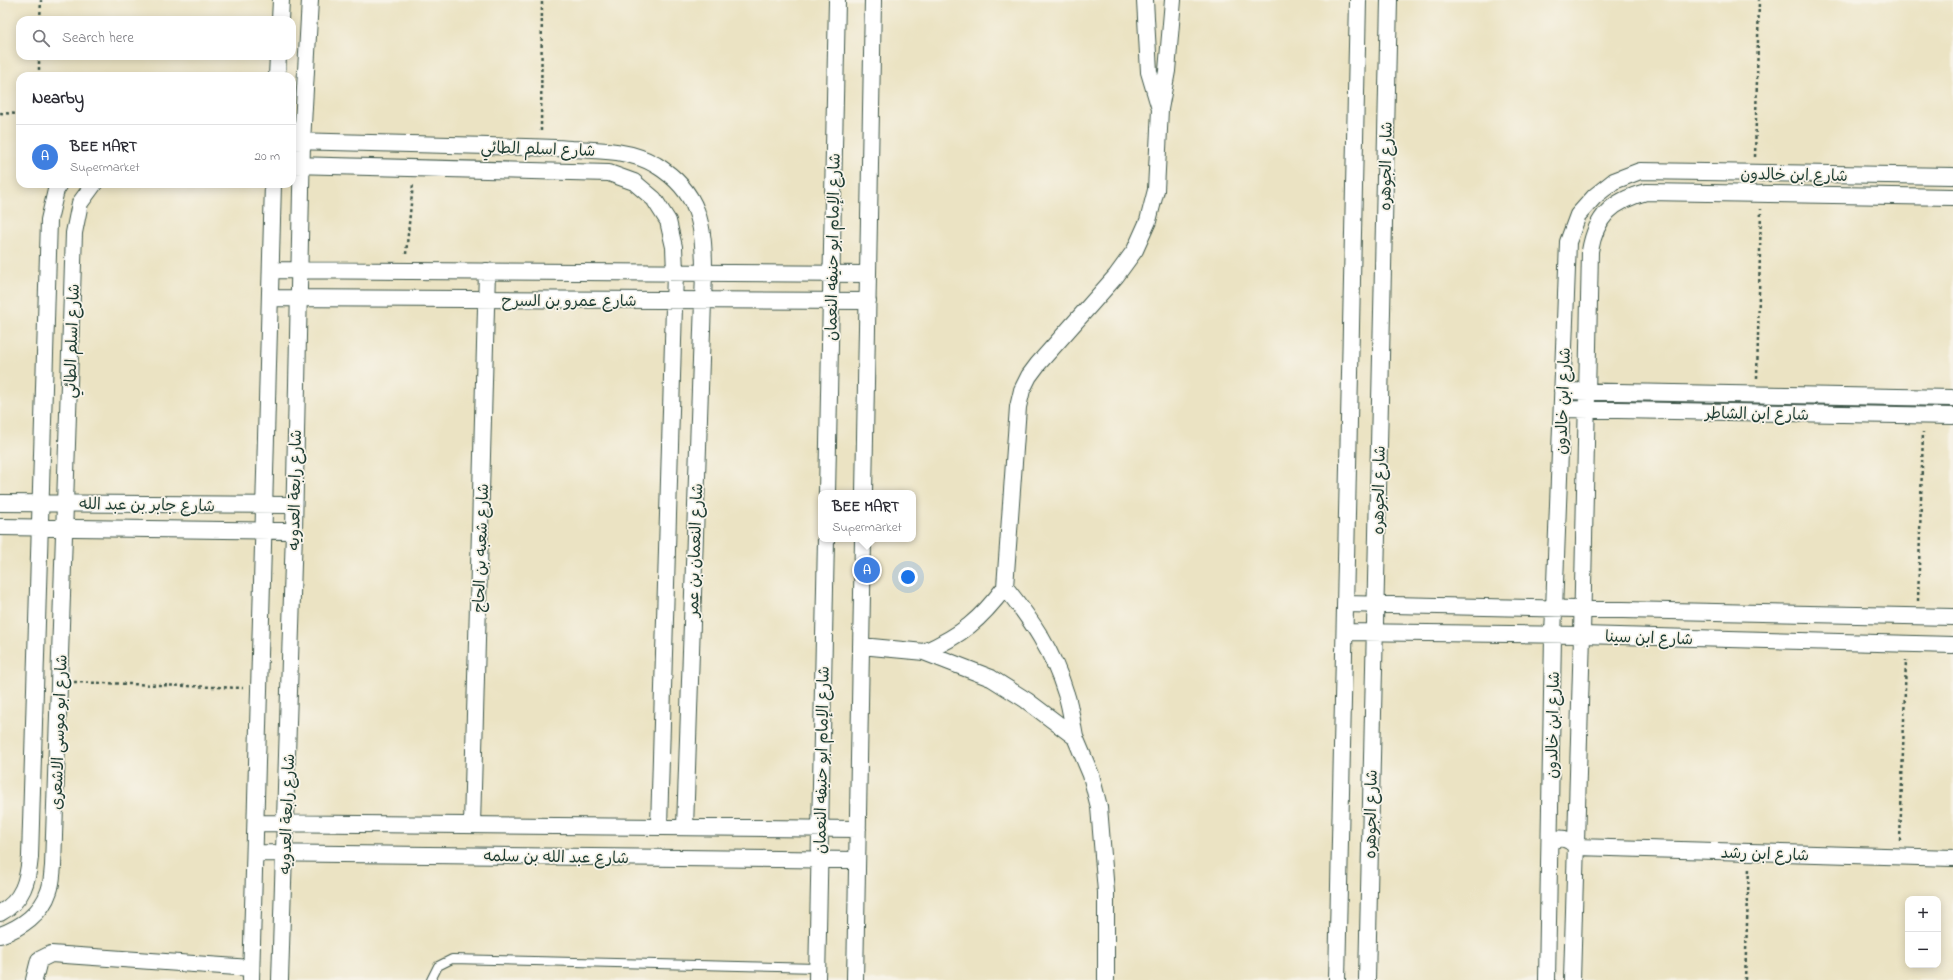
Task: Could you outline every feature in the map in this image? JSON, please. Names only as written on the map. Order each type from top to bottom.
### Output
[{"type":"street","points":[[280,16],[281,0]]},
{"type":"street","name":"شارع رابعة العدويه","points":[[280,980],[286,824],[300,270],[297,141],[310,0]]},
{"type":"street","name":"شارع الإمام ابو حنيفه النعمان","points":[[827,490],[837,0]]},
{"type":"street","points":[[864,490],[873,0]]},
{"type":"street","points":[[1145,0],[1149,72],[1160,109]]},
{"type":"street","points":[[924,652],[948,642],[970,626],[989,608],[1004,586],[1018,407],[1022,390],[1029,376],[1038,364],[1116,276],[1135,250],[1148,221],[1156,190],[1160,109],[1167,72],[1173,0]]},
{"type":"street","name":"شارع الجوهره","points":[[1337,980],[1358,0]]},
{"type":"street","name":"شارع الجوهره","points":[[1367,980],[1389,0]]},
{"type":"street","points":[[277,72],[278,60]]},
{"type":"street","name":"شارع اسلم الطائي","points":[[297,141],[540,147],[613,151],[635,156],[656,165],[674,179],[688,196],[699,216],[704,238],[704,272]]},
{"type":"street","name":"شارع اسلم الطائي","points":[[297,166],[609,173],[634,182],[654,199],[668,222],[674,247],[675,272]]},
{"type":"street","name":"شارع ابن خالدون","points":[[1547,980],[1553,636],[1568,242],[1578,215],[1595,196],[1614,181],[1640,171],[1953,176]]},
{"type":"street","points":[[1758,173],[1761,195]]},
{"type":"street","name":"شارع اسلم الطائي","points":[[40,503],[49,220],[57,188]]},
{"type":"street","name":"شارع اسلم الطائي","points":[[66,503],[74,233],[80,203],[91,188]]},
{"type":"street","name":"شارع رابعة العدويه","points":[[251,974],[273,188]]},
{"type":"street","name":"شارع ابن خالدون","points":[[1572,980],[1583,608],[1590,252],[1593,234],[1601,218],[1613,205],[1629,196],[1646,192],[1953,197]]},
{"type":"street","name":"شارع عمرو بن السرح","points":[[271,270],[868,274]]},
{"type":"street","name":"شارع شعبه بن الحاج","points":[[472,825],[488,271]]},
{"type":"street","name":"شارع النعمان بن عمر","points":[[658,827],[675,272]]},
{"type":"street","name":"شارع النعمان بن عمر","points":[[685,827],[704,272]]},
{"type":"street","name":"شارع عمرو بن السرح","points":[[270,298],[868,301]]},
{"type":"street","name":"شارع ابن الشاطر","points":[[1562,391],[1953,398]]},
{"type":"street","points":[[1761,395],[1764,413]]},
{"type":"street","name":"شارع ابن الشاطر","points":[[1562,409],[1953,416]]},
{"type":"street","name":"شارع جابر بن عبد الله","points":[[0,503],[294,505]]},
{"type":"street","name":"شارع ابو موسى الاشعرى","points":[[0,913],[16,900],[28,880],[30,857],[40,503]]},
{"type":"street","name":"شارع ابو موسى الاشعرى","points":[[0,936],[15,930],[36,914],[49,892],[53,866],[66,503]]},
{"type":"street","name":"شارع جابر بن عبد الله","points":[[0,527],[294,531]]},
{"type":"street","name":"شارع الإمام ابو حنيفه النعمان","points":[[817,974],[826,542]]},
{"type":"street","points":[[856,980],[863,542]]},
{"type":"street","points":[[1004,586],[1031,619],[1052,656],[1067,695],[1075,736],[1091,775],[1099,807],[1106,892],[1106,980]]},
{"type":"street","name":"شارع ابن سينا","points":[[1345,604],[1953,617]]},
{"type":"street","name":"شارع ابن سينا","points":[[1344,632],[1553,636],[1582,635],[1953,645]]},
{"type":"street","points":[[861,646],[924,652],[991,678],[1026,700],[1075,736]]},
{"type":"street","name":"شارع عبد الله بن سلمه","points":[[256,823],[858,829]]},
{"type":"street","name":"شارع ابن رشد","points":[[1550,850],[1561,838],[1567,840],[1576,848],[1953,858]]},
{"type":"street","points":[[1550,850],[1560,861],[1571,858],[1576,848]]},
{"type":"street","name":"شارع عبد الله بن سلمه","points":[[255,852],[857,860]]},
{"type":"street","points":[[34,980],[39,960],[51,954],[251,974]]},
{"type":"lane","points":[[431,980],[438,966],[452,959],[817,974]]},
{"type":"path","points":[[40,16],[41,0]]},
{"type":"path","points":[[540,147],[542,0]]},
{"type":"path","points":[[1758,173],[1759,0]]},
{"type":"path","points":[[39,60],[39,72]]},
{"type":"path","points":[[0,113],[16,114]]},
{"type":"path","points":[[404,270],[410,223],[414,168]]},
{"type":"path","points":[[1761,195],[1761,395]]},
{"type":"path","points":[[1918,616],[1923,416]]},
{"type":"path","points":[[1900,857],[1906,644]]},
{"type":"path","points":[[60,682],[260,689]]},
{"type":"path","points":[[1745,980],[1749,852]]},
{"type":"place","name":"BEE MART","points":[[867,570]]}]
